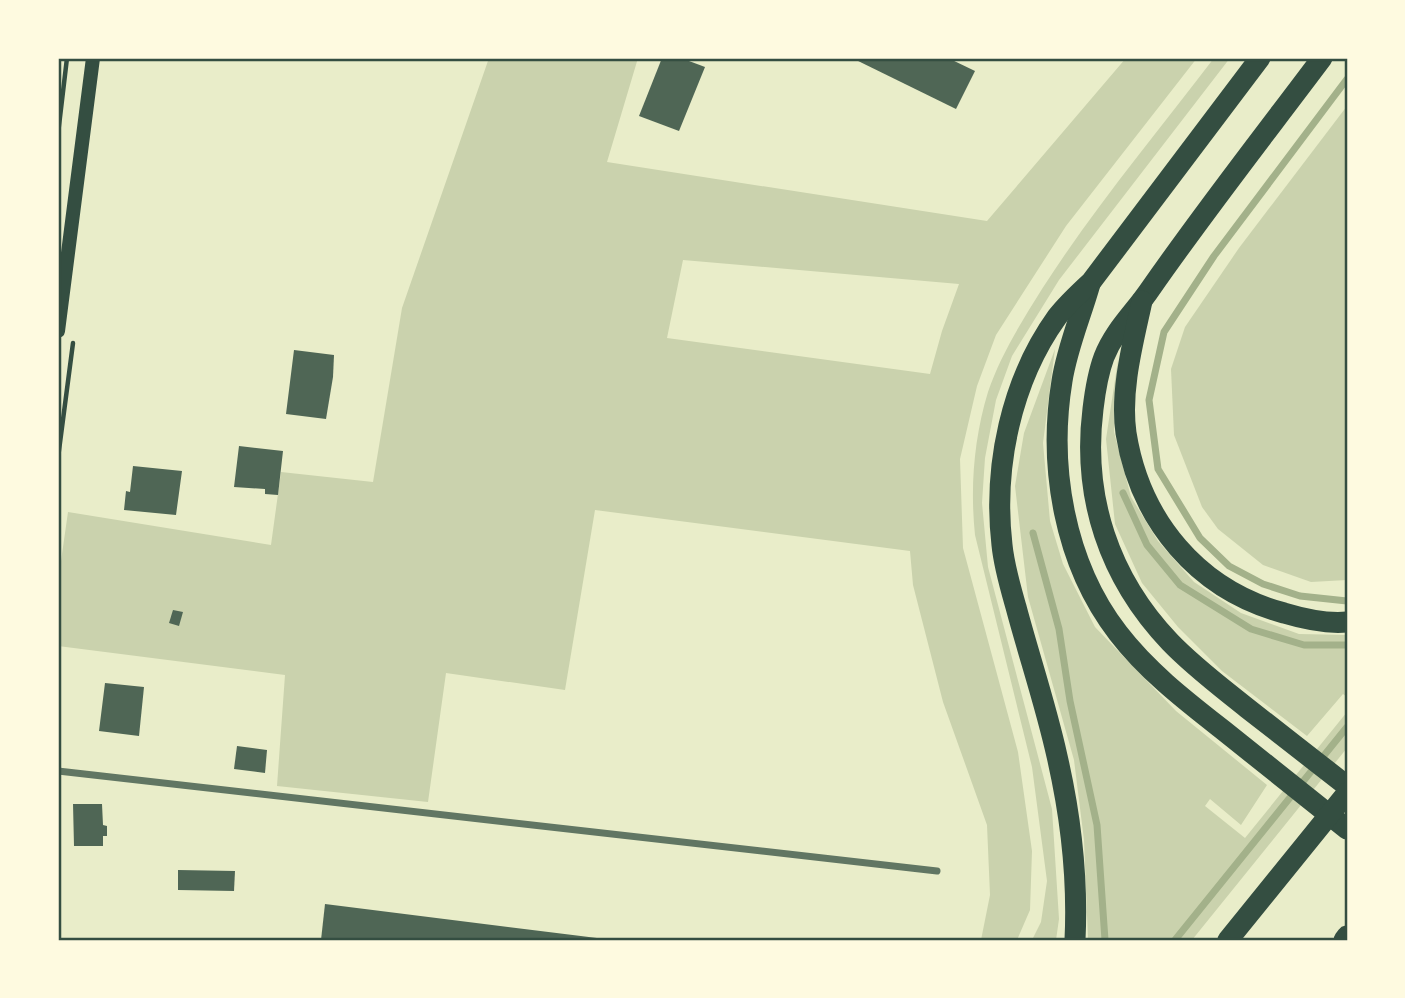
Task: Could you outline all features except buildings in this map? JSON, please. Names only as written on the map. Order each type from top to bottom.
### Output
[{"type":"highway","points":[[1075,940],[1077,901],[1067,804],[1056,752],[1007,576],[1002,545],[1000,503],[1002,462],[1007,435],[1019,391],[1032,359],[1059,314],[1091,282],[1259,58]]},
{"type":"highway","points":[[1322,58],[1142,301],[1114,334],[1103,359],[1094,396],[1091,477],[1104,535],[1118,567],[1141,604],[1171,643],[1206,675],[1347,786]]},
{"type":"highway","points":[[1091,282],[1062,379],[1056,442],[1063,506],[1083,571],[1118,633],[1152,670],[1347,829]]},
{"type":"highway","points":[[1142,301],[1125,395],[1126,430],[1134,470],[1166,536],[1190,561],[1221,586],[1255,606],[1306,619],[1347,622]]},
{"type":"highway","points":[[1228,940],[1347,793]]},
{"type":"main road","points":[[58,331],[93,58]]},
{"type":"street","points":[[58,771],[937,870]]},
{"type":"path","points":[[58,134],[67,58]]},
{"type":"green space","points":[[489,58],[638,58],[607,162],[987,221],[1126,58],[1197,58],[1066,226],[996,335],[977,386],[960,459],[963,548],[1018,752],[1032,851],[1030,910],[1017,940],[981,940],[990,895],[987,825],[943,702],[913,585],[910,551],[595,510],[565,690],[446,673],[428,802],[277,786],[285,675],[58,646],[58,582],[68,512],[271,545],[281,472],[373,482],[402,308]],"holes":[[[683,260],[959,284],[930,374],[667,338]]]},
{"type":"green space","points":[[1214,58],[1230,58],[1059,280],[1012,356],[996,400],[985,458],[982,503],[988,567],[1052,809],[1059,919],[1056,940],[1032,940],[1041,922],[1047,881],[1032,767],[975,535],[973,481],[979,427],[988,392],[999,365],[1042,289],[1104,200]]},
{"type":"green space","points":[[1347,106],[1347,580],[1311,582],[1263,565],[1218,529],[1202,507],[1174,435],[1171,369],[1185,327],[1239,248]]},
{"type":"green space","points":[[1055,349],[1043,443],[1050,521],[1063,564],[1095,627],[1176,711],[1267,785],[1241,825],[1210,799],[1205,806],[1245,838],[1347,712],[1347,748],[1192,940],[1088,940],[1084,840],[1074,760],[1028,597],[1015,486],[1024,433]]},
{"type":"green space","points":[[1118,360],[1114,432],[1131,497],[1158,541],[1194,582],[1241,613],[1299,634],[1347,635],[1347,697],[1343,694],[1307,736],[1222,671],[1178,627],[1142,583],[1115,524],[1106,439]]},
{"type":"waterway","points":[[1347,79],[1214,256],[1164,332],[1149,400],[1158,469],[1200,538],[1229,566],[1263,584],[1300,596],[1347,601]]},
{"type":"waterway","points":[[1123,493],[1147,545],[1180,585],[1251,629],[1304,645],[1347,645]]},
{"type":"waterway","points":[[1033,533],[1059,629],[1070,701],[1097,825],[1105,940]]},
{"type":"waterway","points":[[1175,940],[1347,727]]}]
